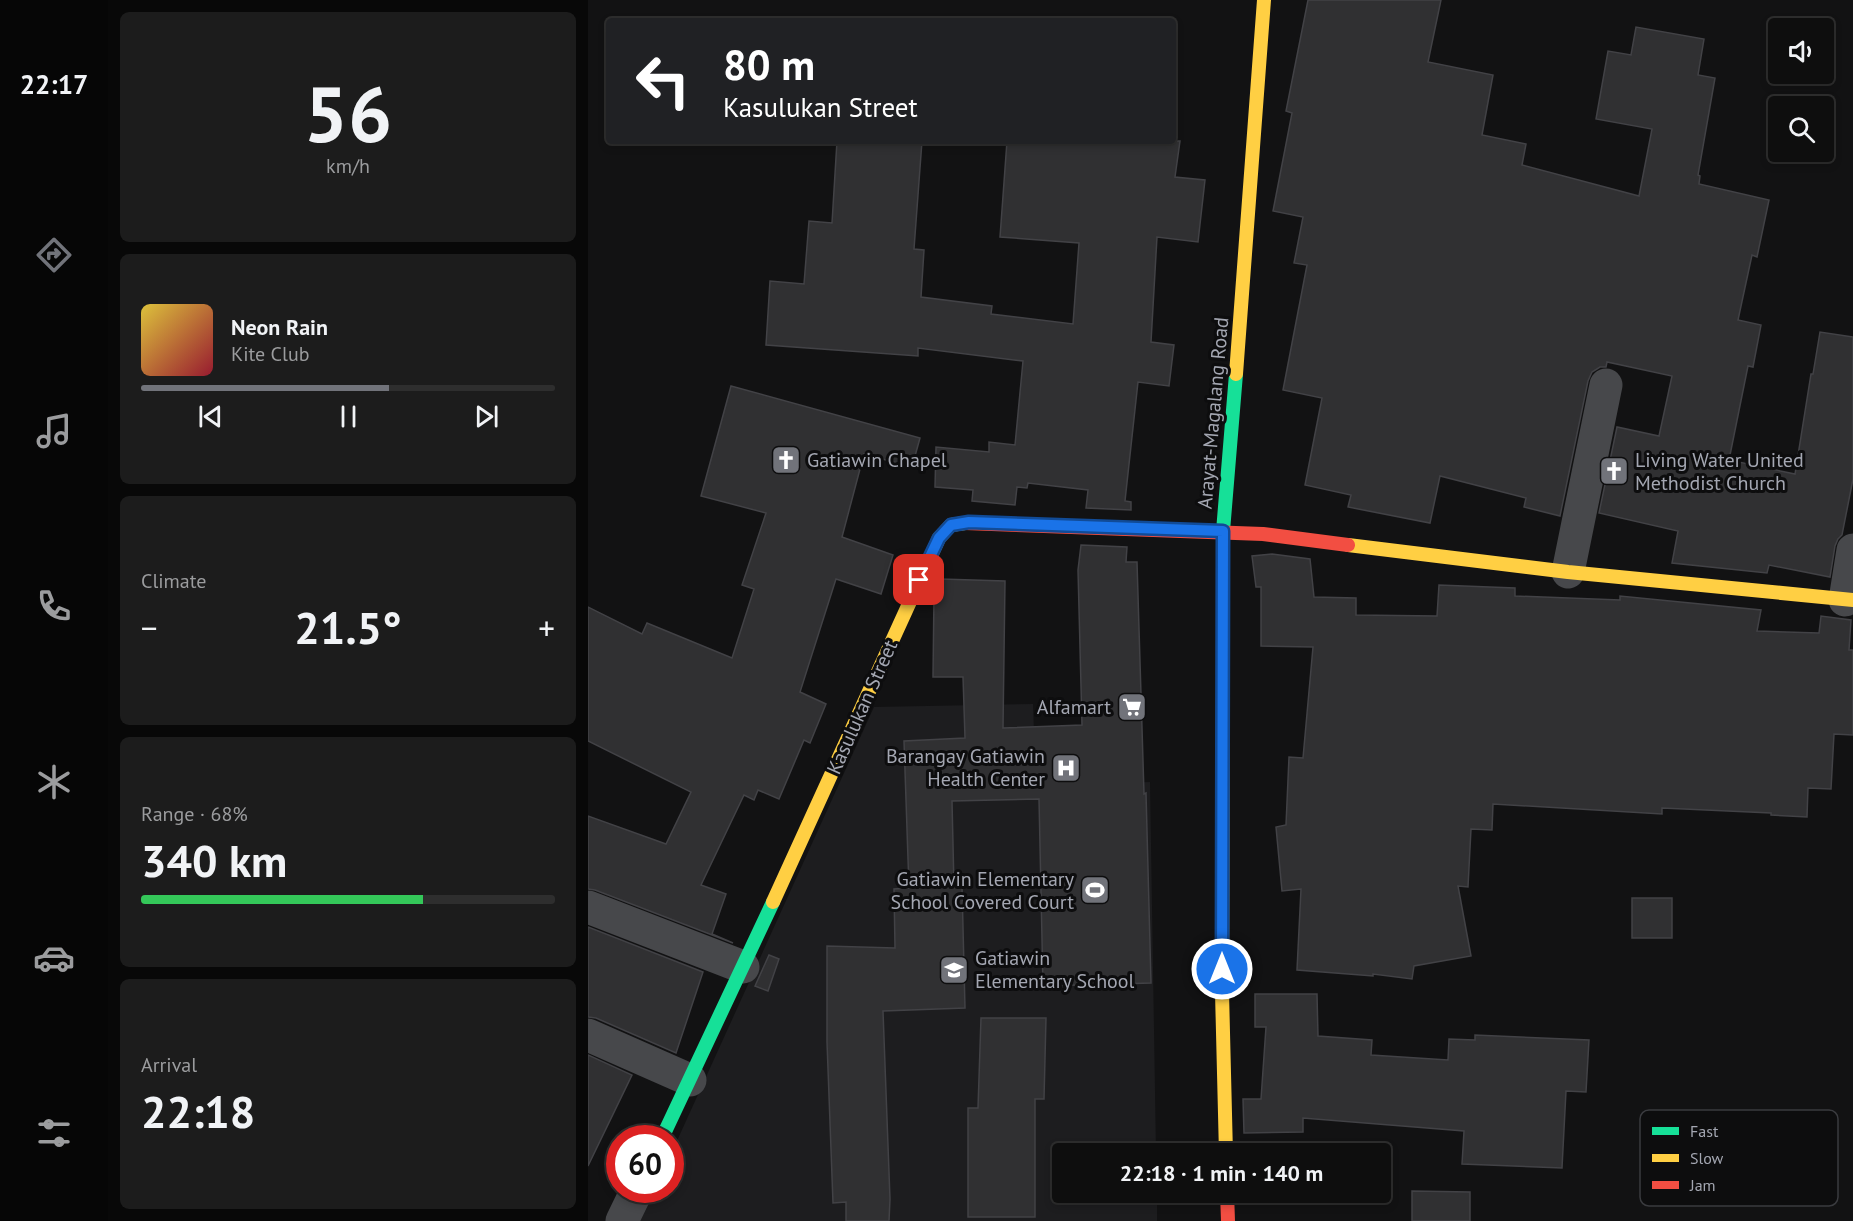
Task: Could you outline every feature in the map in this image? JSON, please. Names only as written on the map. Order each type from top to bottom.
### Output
[{"type":"street","name":"Arayat-Magalang Road","points":[[1226,1143],[1222,992],[1223,531],[1264,0]]},
{"type":"street","points":[[1568,572],[1606,385]]},
{"type":"street","name":"Kasulukan Street","points":[[668,1125],[939,538],[951,525],[969,522],[1263,534],[1568,572],[1849,600]]},
{"type":"street","points":[[1849,600],[1853,550]]},
{"type":"street","points":[[588,908],[743,967]]},
{"type":"street","points":[[588,1035],[690,1080]]},
{"type":"street","points":[[622,1221],[631,1203]]},
{"type":"street","points":[[1227,1203],[1228,1221]]},
{"type":"shaded area","name":"Gatiawin Elementary School","points":[[1033,704],[1036,786],[1150,782],[1156,1143],[1052,1143],[1052,1203],[1157,1203],[1157,1221],[640,1221],[649,1203],[684,1203],[684,1125],[874,707]]},
{"type":"building","points":[[1308,0],[1441,0],[1428,62],[1493,75],[1482,135],[1526,144],[1522,165],[1639,196],[1652,129],[1596,119],[1608,51],[1631,55],[1636,27],[1704,39],[1698,75],[1715,78],[1698,175],[1700,176],[1699,184],[1769,200],[1757,257],[1752,255],[1738,320],[1761,325],[1753,367],[1748,366],[1729,460],[1795,474],[1820,332],[1853,337],[1853,479],[1842,535],[1835,546],[1830,577],[1769,565],[1767,573],[1672,563],[1678,531],[1599,513],[1617,427],[1659,436],[1672,376],[1607,362],[1606,367],[1600,367],[1592,372],[1588,381],[1560,516],[1524,507],[1526,498],[1440,476],[1430,523],[1348,507],[1351,495],[1305,485],[1322,398],[1283,390],[1307,265],[1294,263],[1303,217],[1273,211],[1292,113],[1286,111]]},
{"type":"building","points":[[1176,141],[1180,141],[1175,177],[1205,180],[1198,242],[1157,237],[1151,342],[1174,345],[1169,386],[1138,382],[1125,501],[1131,502],[1131,510],[1086,508],[1088,490],[1028,483],[1027,488],[1017,487],[1015,505],[972,501],[973,490],[935,487],[936,447],[989,452],[989,442],[1015,445],[1023,361],[918,348],[918,356],[766,345],[770,281],[804,284],[809,221],[832,223],[837,144],[922,144],[914,249],[924,250],[921,297],[992,306],[991,314],[1073,324],[1079,243],[1000,237],[1007,144],[1176,144]]},
{"type":"building","points":[[731,386],[920,438],[912,467],[864,454],[842,537],[893,555],[881,594],[836,579],[800,692],[826,704],[810,743],[804,740],[779,799],[758,790],[754,800],[744,795],[701,885],[726,894],[712,934],[733,943],[588,889],[588,816],[666,844],[691,792],[588,741],[588,607],[642,634],[647,623],[732,658],[754,589],[742,585],[766,513],[701,496]]},
{"type":"building","points":[[1081,545],[1127,547],[1126,562],[1137,562],[1151,983],[1043,986],[1039,799],[952,801],[954,887],[962,887],[965,1008],[883,1011],[889,1221],[846,1221],[846,1202],[833,1203],[827,1042],[827,946],[895,948],[894,889],[909,888],[904,741],[965,738],[963,677],[933,677],[934,594],[941,579],[1005,581],[1003,728],[1082,725],[1078,570]]},
{"type":"building","points":[[1272,554],[1310,559],[1314,597],[1356,598],[1356,615],[1437,616],[1439,585],[1515,588],[1515,596],[1620,600],[1620,596],[1761,610],[1757,631],[1819,633],[1821,616],[1851,620],[1849,650],[1853,650],[1853,735],[1834,734],[1831,789],[1808,788],[1807,817],[1662,808],[1662,814],[1493,804],[1492,830],[1471,829],[1468,887],[1458,886],[1471,956],[1414,966],[1412,979],[1373,974],[1373,976],[1297,970],[1301,889],[1282,891],[1276,827],[1286,825],[1289,757],[1303,758],[1313,647],[1261,646],[1261,587],[1256,587],[1252,556]]},
{"type":"building","points":[[1632,898],[1672,898],[1672,938],[1632,938]]},
{"type":"building","points":[[588,927],[703,972],[676,1053],[596,1018],[588,1017]]},
{"type":"building","points":[[769,955],[779,959],[768,991],[755,986]]},
{"type":"building","points":[[1255,994],[1317,994],[1318,1036],[1372,1040],[1371,1055],[1448,1060],[1449,1039],[1475,1040],[1475,1035],[1589,1040],[1586,1092],[1566,1091],[1562,1168],[1462,1164],[1464,1131],[1303,1118],[1303,1132],[1244,1133],[1243,1099],[1261,1099],[1266,1027],[1255,1027]]},
{"type":"building","points":[[981,1018],[1046,1018],[1044,1099],[1035,1099],[1035,1217],[968,1217],[968,1108],[978,1108]]},
{"type":"building","points":[[588,1055],[632,1075],[588,1166]]},
{"type":"building","points":[[1412,1191],[1470,1192],[1470,1221],[1412,1221]]},
{"type":"traffic: fast","points":[[1223,691],[1223,531],[1236,374]]},
{"type":"traffic: fast","points":[[668,1125],[773,902]]},
{"type":"traffic: slow","points":[[1236,374],[1264,0]]},
{"type":"traffic: slow","points":[[773,902],[939,538],[951,525],[965,523]]},
{"type":"traffic: slow","points":[[1348,545],[1568,572],[1853,600]]},
{"type":"traffic: slow","points":[[1223,691],[1222,992],[1226,1143]]},
{"type":"traffic: jam","points":[[965,523],[1263,534],[1348,545]]},
{"type":"traffic: jam","points":[[1227,1203],[1228,1221]]},
{"type":"place","name":"Gatiawin Chapel","points":[[786,460]]},
{"type":"place","name":"Living Water United Methodist Church","points":[[1614,471]]},
{"type":"place","name":"Alfamart","points":[[1132,707]]},
{"type":"place","name":"Barangay Gatiawin Health Center","points":[[1066,768]]},
{"type":"place","name":"Gatiawin Elementary School Covered Court","points":[[1095,890]]},
{"type":"place","name":"Gatiawin Elementary School","points":[[954,970]]},
{"type":"route","points":[[919,580],[939,538],[951,525],[969,522],[1223,531],[1222,969]]}]
